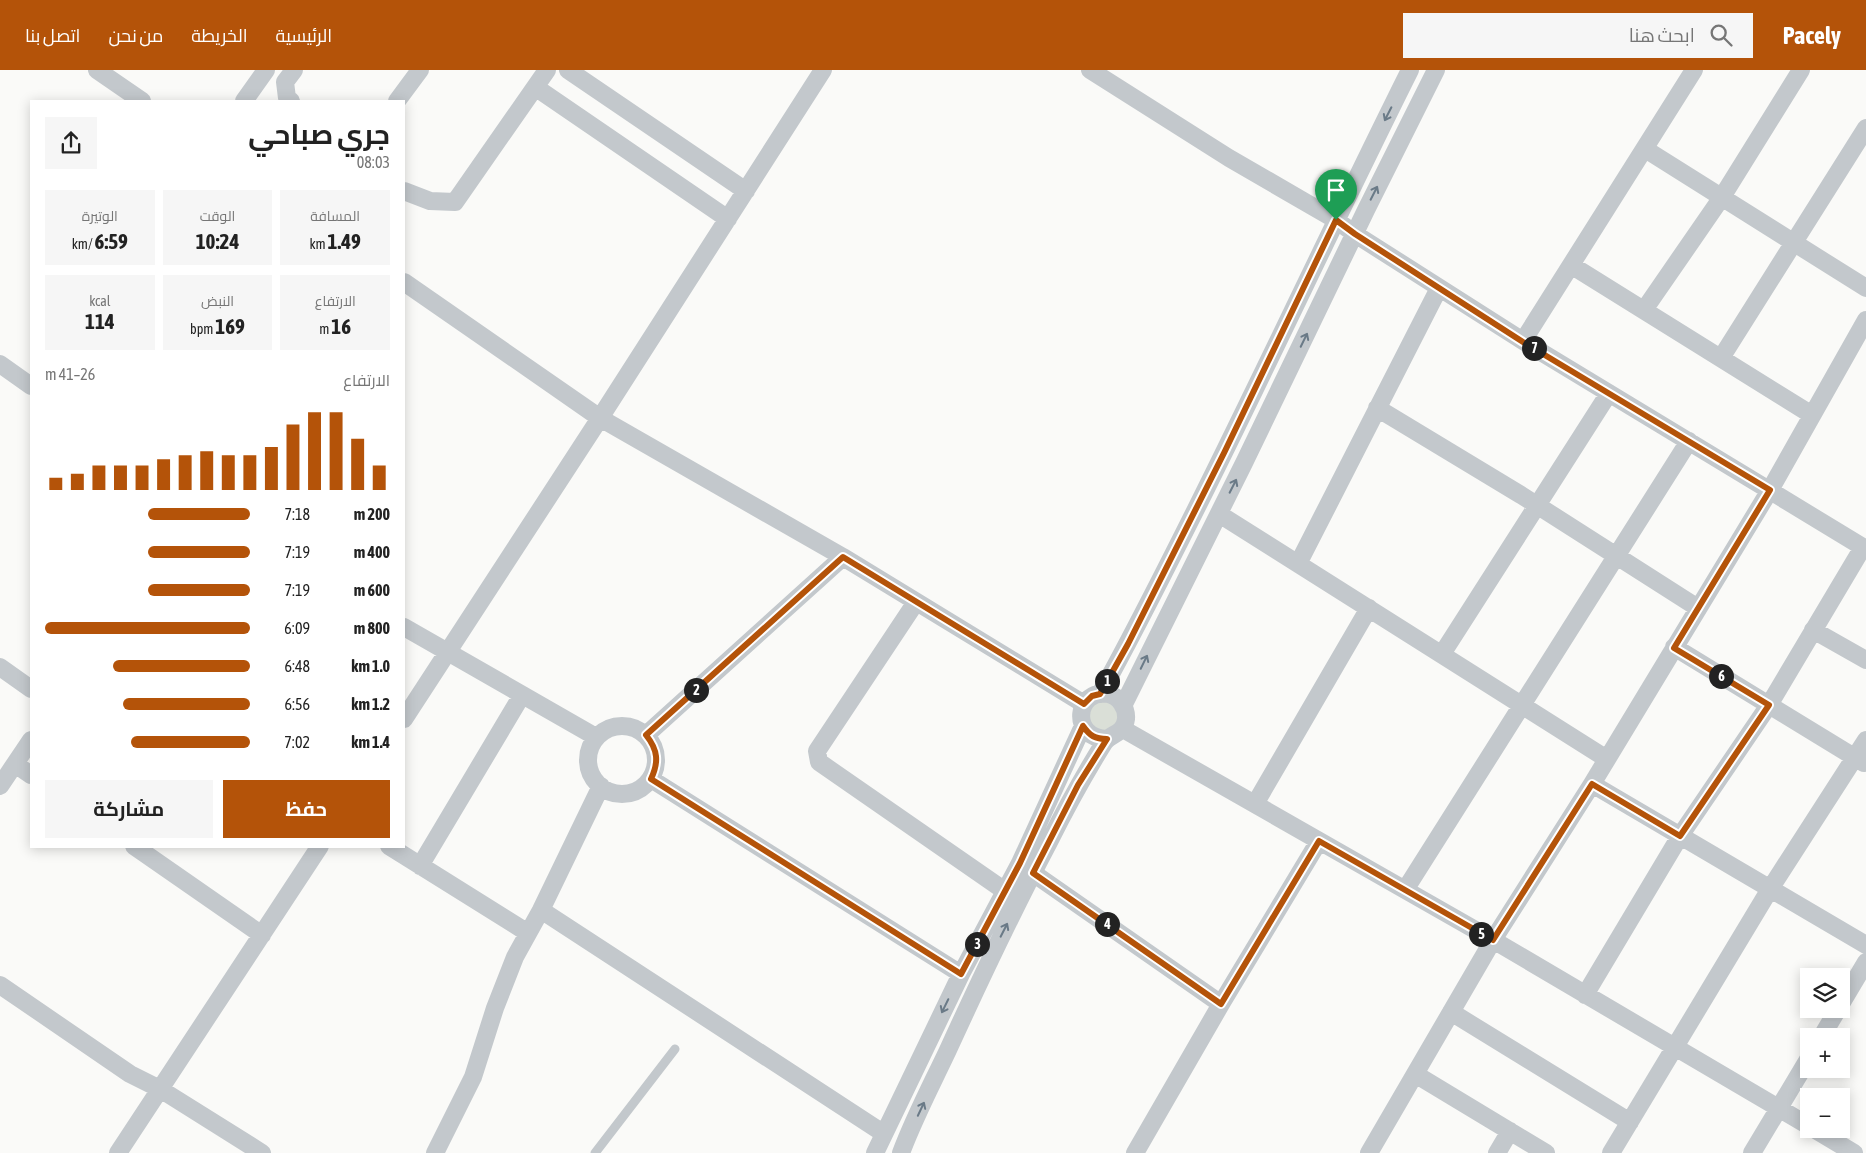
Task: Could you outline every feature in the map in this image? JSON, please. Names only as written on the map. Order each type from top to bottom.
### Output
[{"type":"street","points":[[97,70],[141,100]]},
{"type":"street","points":[[245,100],[266,70]]},
{"type":"street","points":[[290,100],[287,98],[284,82],[294,70]]},
{"type":"street","points":[[398,100],[420,70]]},
{"type":"street","points":[[568,70],[746,191]]},
{"type":"street","points":[[405,717],[823,70]]},
{"type":"street","points":[[1090,70],[1229,158],[1336,220],[1523,342],[1864,548],[1769,705],[1680,836],[1585,994]]},
{"type":"street","points":[[1100,694],[1128,644],[1224,453],[1410,70]]},
{"type":"street","points":[[1123,706],[1436,70]]},
{"type":"street","points":[[1523,342],[1694,70]]},
{"type":"street","points":[[1644,310],[1722,197],[1801,70]]},
{"type":"street","points":[[405,191],[430,202],[455,202],[541,75],[728,219]]},
{"type":"street","points":[[1721,358],[1866,128]]},
{"type":"street","points":[[1645,148],[1866,288]]},
{"type":"street","points":[[1572,265],[1812,415]]},
{"type":"street","points":[[405,283],[600,418],[843,557],[1084,704]]},
{"type":"street","points":[[1298,564],[1439,288]]},
{"type":"street","points":[[1369,1153],[1493,940],[1592,784],[1770,490],[1866,320]]},
{"type":"street","points":[[0,364],[30,385]]},
{"type":"street","points":[[1442,654],[1609,393]]},
{"type":"street","points":[[1377,408],[1537,505],[1698,608]]},
{"type":"street","points":[[1405,890],[1689,441]]},
{"type":"street","points":[[1219,514],[1607,759]]},
{"type":"street","points":[[646,735],[843,557]]},
{"type":"street","points":[[916,602],[817,751],[819,762],[1005,890]]},
{"type":"street","points":[[1255,804],[1369,608]]},
{"type":"street","points":[[405,628],[596,737]]},
{"type":"street","points":[[1814,630],[1866,660]]},
{"type":"street","points":[[1674,648],[1861,760]]},
{"type":"street","points":[[0,666],[30,688]]},
{"type":"street","points":[[1100,694],[1114,696],[1126,710],[1126,720],[1122,729],[1116,736],[1107,739],[1098,739],[1089,734],[1080,718],[1084,704],[1092,696],[1100,694]]},
{"type":"street","points":[[420,866],[522,695]]},
{"type":"street","points":[[622,725],[631,726],[646,735],[656,750],[657,759],[651,779],[635,792],[624,794],[614,793],[601,786],[591,775],[588,765],[588,755],[596,737],[604,730],[622,725]]},
{"type":"street","points":[[874,1153],[961,974],[1020,863],[1083,726]]},
{"type":"street","points":[[1122,729],[1493,940],[1800,1121]]},
{"type":"street","points":[[901,1153],[996,947],[1078,785],[1107,739]]},
{"type":"street","points":[[1611,1153],[1770,889],[1861,760],[1866,740]]},
{"type":"street","points":[[0,786],[30,742]]},
{"type":"street","points":[[15,764],[30,774]]},
{"type":"street","points":[[651,779],[961,974]]},
{"type":"street","points":[[1592,784],[1866,945]]},
{"type":"street","points":[[435,1153],[473,1077],[495,1008],[515,957],[541,910],[601,786]]},
{"type":"street","points":[[1135,1153],[1221,1004],[1319,841]]},
{"type":"street","points":[[137,848],[262,935]]},
{"type":"street","points":[[118,1153],[319,848]]},
{"type":"street","points":[[392,848],[528,933]]},
{"type":"street","points":[[1033,873],[1221,1004]]},
{"type":"street","points":[[541,910],[883,1133]]},
{"type":"street","points":[[1850,989],[1866,962]]},
{"type":"street","points":[[0,985],[130,1074],[160,1089],[262,1153]]},
{"type":"street","points":[[1451,1012],[1630,1122]]},
{"type":"street","points":[[1752,1153],[1800,1073]]},
{"type":"street","points":[[1415,1074],[1546,1153]]},
{"type":"street","points":[[1497,1153],[1510,1131]]},
{"type":"street","points":[[1829,1138],[1854,1153]]},
{"type":"lane","points":[[595,1153],[675,1049]]},
{"type":"shaded area","points":[[1107,699],[1121,712],[1113,732],[1092,731],[1086,711],[1090,704]]},
{"type":"route","points":[[1336,220],[1523,342],[1770,490],[1674,648],[1769,705],[1680,836],[1592,784],[1493,940],[1319,841],[1221,1004],[1033,873],[1078,785],[1107,739],[1098,739],[1089,734],[1083,726],[1020,863],[961,974],[651,779],[657,759],[656,750],[646,735],[843,557],[1084,704],[1092,696],[1100,694],[1128,644],[1224,453],[1336,220]]}]
